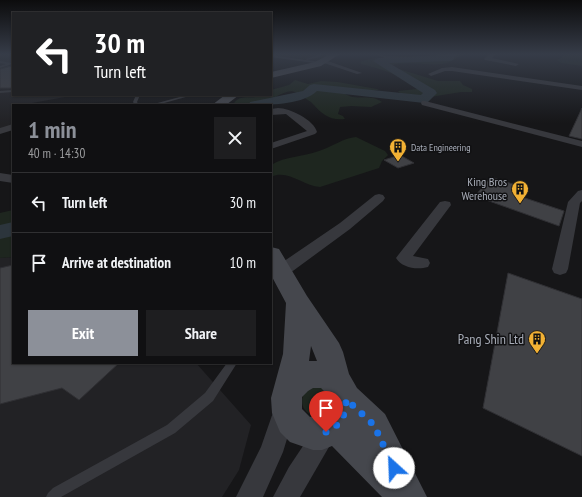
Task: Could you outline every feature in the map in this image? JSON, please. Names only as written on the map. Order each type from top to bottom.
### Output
[{"type":"main road","points":[[220,104],[232,96]]},
{"type":"main road","points":[[276,263],[298,303],[374,425],[407,497]]},
{"type":"main road","points":[[298,303],[297,354],[287,397],[289,416],[296,425],[305,431],[315,434],[336,410],[334,366],[329,352]]},
{"type":"main road","points":[[287,397],[296,380],[305,375],[316,374],[326,376],[336,410],[407,497]]},
{"type":"main road","points":[[336,410],[374,425]]},
{"type":"street","points":[[502,77],[582,88]]},
{"type":"street","points":[[425,103],[582,144]]},
{"type":"street","points":[[272,112],[282,109],[289,111],[312,130],[312,132],[272,146]]},
{"type":"street","points":[[0,131],[12,127]]},
{"type":"street","points":[[0,177],[12,179]]},
{"type":"street","points":[[560,269],[574,202],[582,194]]},
{"type":"street","points":[[276,263],[345,226],[379,198]]},
{"type":"street","points":[[422,263],[408,261],[404,258],[445,205]]},
{"type":"street","points":[[249,497],[271,452],[287,397]]},
{"type":"street","points":[[286,497],[336,410]]},
{"type":"lane","points":[[0,92],[12,90]]},
{"type":"lane","points":[[156,104],[187,96]]},
{"type":"lane","points":[[52,497],[57,492],[171,428],[209,397],[231,364]]},
{"type":"shaded area","points":[[0,77],[12,77],[12,96],[70,96],[32,104],[12,104],[12,126],[0,130]]},
{"type":"shaded area","points":[[402,77],[426,77],[438,81],[460,81],[463,85],[472,89],[472,92],[461,92],[424,98],[401,94],[398,91],[417,89],[418,85]]},
{"type":"shaded area","points":[[295,80],[308,84],[321,81],[338,82],[377,89],[379,90],[345,91],[344,93],[348,96],[373,98],[382,102],[371,107],[340,107],[338,114],[343,116],[345,119],[335,119],[327,116],[310,102],[291,91],[262,104],[234,104],[240,98],[272,96],[272,90],[289,85]]},
{"type":"shaded area","points":[[356,137],[385,151],[388,155],[382,161],[379,168],[320,187],[289,176],[277,175],[272,177],[272,164],[277,162],[319,151]]},
{"type":"shaded area","points":[[12,210],[12,257],[0,258],[0,213]]},
{"type":"shaded area","points":[[12,257],[12,364],[197,364],[251,425],[239,470],[222,497],[0,497],[0,258]]},
{"type":"shaded area","points":[[317,386],[323,387],[331,395],[331,407],[323,415],[317,416],[311,415],[303,407],[302,401],[303,395],[311,387]]},
{"type":"building","points":[[0,77],[12,77],[12,88],[0,88]]},
{"type":"building","points":[[582,108],[582,139],[569,136]]},
{"type":"building","name":"Data Engineering","points":[[400,155],[414,163],[398,168],[384,160]]},
{"type":"building","name":"King Bros Werehouse","points":[[491,177],[525,188],[519,196],[564,211],[559,226],[475,196]]},
{"type":"building","points":[[12,265],[12,364],[118,364],[79,400],[62,388],[0,404],[0,268]]},
{"type":"building","name":"Pang Shin Ltd","points":[[508,273],[582,299],[582,456],[483,408]]},
{"type":"waterway","points":[[260,104],[307,94],[314,87],[424,99],[431,93],[405,77]]},
{"type":"waterway","points":[[0,232],[12,229]]},
{"type":"place","name":"Data Engineering","points":[[398,162]]},
{"type":"place","name":"King Bros Werehouse","points":[[520,204]]},
{"type":"place","name":"Pang Shin Ltd","points":[[537,354]]},
{"type":"route","points":[[326,432],[336,427],[343,419],[346,409],[346,399],[374,425],[394,468]]}]
